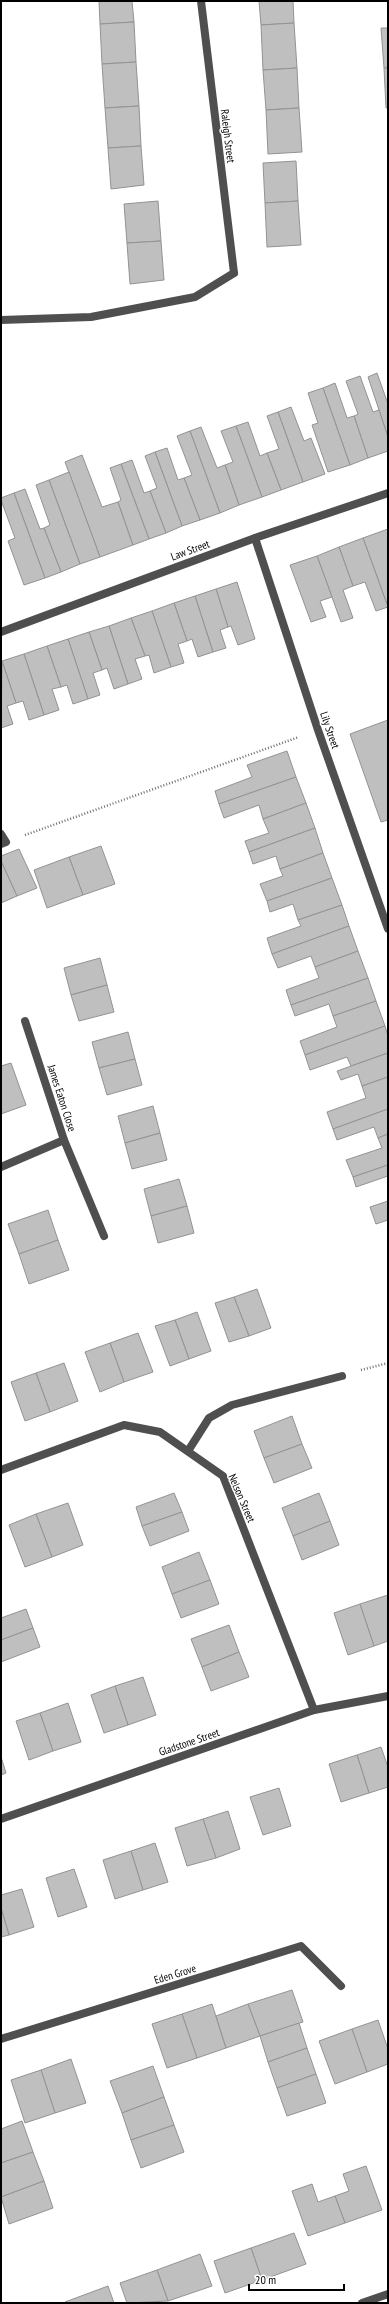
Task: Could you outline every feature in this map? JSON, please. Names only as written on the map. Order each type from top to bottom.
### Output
[{"type":"street","name":"Raleigh Street","points":[[1,320],[91,317],[196,297],[234,273],[201,1]]},
{"type":"street","name":"Law Street","points":[[1,632],[255,538],[388,493]]},
{"type":"street","name":"Lily Street","points":[[255,538],[318,730],[388,928]]},
{"type":"street","points":[[1,834],[3,843]]},
{"type":"street","name":"James Eaton Close","points":[[1,1166],[64,1140],[25,1021]]},
{"type":"street","points":[[64,1140],[104,1236]]},
{"type":"street","points":[[188,1452],[209,1418],[232,1405],[342,1376]]},
{"type":"street","name":"Nelson Street","points":[[1,1470],[124,1425],[160,1432],[223,1476],[314,1710]]},
{"type":"street","name":"Gladstone Street","points":[[1,1819],[314,1710],[388,1696]]},
{"type":"street","name":"Eden Grove","points":[[1,2039],[301,1946],[341,1986]]},
{"type":"street","points":[[362,2303],[388,2294]]},
{"type":"path","points":[[3,843],[318,730]]},
{"type":"path","points":[[342,1376],[388,1363]]},
{"type":"building","points":[[99,1],[132,1],[134,22],[100,24]]},
{"type":"building","points":[[259,1],[293,1],[294,23],[261,25]]},
{"type":"building","points":[[134,22],[136,62],[102,64],[100,24]]},
{"type":"building","points":[[294,23],[297,68],[263,70],[261,25]]},
{"type":"building","points":[[381,28],[388,28],[388,68],[384,68]]},
{"type":"building","points":[[136,62],[139,106],[105,108],[102,64]]},
{"type":"building","points":[[297,68],[299,108],[266,110],[263,70]]},
{"type":"building","points":[[384,68],[388,68],[388,108],[386,108]]},
{"type":"building","points":[[139,106],[141,146],[108,148],[105,108]]},
{"type":"building","points":[[299,108],[302,152],[268,154],[266,110]]},
{"type":"building","points":[[141,146],[144,185],[111,189],[108,148]]},
{"type":"building","points":[[296,161],[298,201],[265,203],[263,163]]},
{"type":"building","points":[[158,201],[161,241],[127,243],[124,204]]},
{"type":"building","points":[[298,201],[301,245],[267,247],[265,203]]},
{"type":"building","points":[[161,241],[164,280],[130,284],[127,243]]},
{"type":"building","points":[[377,373],[388,404],[388,437],[368,377]]},
{"type":"building","points":[[360,376],[373,412],[379,410],[388,437],[388,451],[368,458],[354,416],[358,414],[346,381]]},
{"type":"building","points":[[335,383],[347,418],[354,416],[368,458],[350,465],[323,388]]},
{"type":"building","points":[[323,388],[350,465],[328,472],[312,425],[318,423],[308,393]]},
{"type":"building","points":[[291,407],[304,441],[311,438],[325,474],[303,482],[278,412]]},
{"type":"building","points":[[278,412],[303,482],[281,490],[267,453],[279,449],[267,416]]},
{"type":"building","points":[[248,422],[260,456],[267,453],[281,490],[262,497],[236,426]]},
{"type":"building","points":[[236,426],[262,497],[239,505],[225,465],[233,462],[221,431]]},
{"type":"building","points":[[201,427],[217,468],[225,465],[239,505],[220,513],[190,431]]},
{"type":"building","points":[[190,431],[220,513],[200,520],[184,478],[192,475],[177,436]]},
{"type":"building","points":[[167,448],[178,480],[184,478],[200,520],[182,526],[155,452]]},
{"type":"building","points":[[155,452],[182,526],[166,533],[150,491],[157,488],[145,456]]},
{"type":"building","points":[[82,455],[102,507],[118,502],[133,545],[100,557],[65,462]]},
{"type":"building","points":[[132,460],[144,493],[150,491],[166,533],[149,539],[121,464]]},
{"type":"building","points":[[121,464],[149,539],[133,545],[118,502],[121,500],[110,468]]},
{"type":"building","points":[[69,472],[100,557],[80,564],[49,480]]},
{"type":"building","points":[[49,480],[80,564],[61,572],[44,528],[50,525],[36,485]]},
{"type":"building","points":[[25,489],[40,529],[44,528],[61,572],[45,578],[14,493]]},
{"type":"building","points":[[14,493],[45,578],[24,585],[8,541],[15,538],[1,500],[1,498]]},
{"type":"building","points":[[388,529],[388,607],[363,538]]},
{"type":"building","points":[[363,538],[388,607],[376,611],[365,582],[353,586],[339,547]]},
{"type":"building","points":[[339,547],[353,586],[343,590],[353,618],[341,622],[317,556]]},
{"type":"building","points":[[317,556],[332,597],[320,601],[326,617],[311,622],[290,565]]},
{"type":"building","points":[[237,582],[255,639],[238,645],[231,626],[228,627],[216,589]]},
{"type":"building","points":[[216,589],[228,627],[220,630],[226,648],[213,652],[195,596]]},
{"type":"building","points":[[195,596],[213,652],[198,657],[192,639],[187,641],[174,603]]},
{"type":"building","points":[[174,603],[187,641],[178,644],[184,663],[171,667],[152,611]]},
{"type":"building","points":[[152,611],[171,667],[154,673],[149,655],[145,656],[131,618]]},
{"type":"building","points":[[131,618],[145,656],[135,659],[142,679],[128,684],[109,626]]},
{"type":"building","points":[[109,626],[128,684],[114,689],[107,668],[102,670],[89,632]]},
{"type":"building","points":[[89,632],[102,670],[93,673],[100,695],[88,699],[68,639]]},
{"type":"building","points":[[68,639],[88,699],[73,704],[67,685],[61,687],[47,646]]},
{"type":"building","points":[[47,646],[61,687],[52,689],[59,710],[44,715],[24,654]]},
{"type":"building","points":[[24,654],[44,715],[29,720],[23,701],[16,703],[2,661]]},
{"type":"building","points":[[2,661],[16,703],[7,706],[13,724],[1,728]]},
{"type":"building","points":[[388,720],[388,820],[381,822],[350,734]]},
{"type":"building","points":[[287,751],[296,777],[219,804],[215,791],[252,777],[247,765]]},
{"type":"building","points":[[296,777],[306,803],[263,819],[259,805],[224,818],[219,804]]},
{"type":"building","points":[[306,803],[315,828],[249,852],[245,841],[269,833],[263,819]]},
{"type":"building","points":[[315,828],[323,853],[280,869],[276,856],[253,864],[249,852]]},
{"type":"building","points":[[101,846],[115,884],[83,895],[69,857]]},
{"type":"building","points":[[19,849],[37,888],[17,896],[1,861],[1,856]]},
{"type":"building","points":[[323,853],[332,878],[267,901],[260,884],[283,876],[280,869]]},
{"type":"building","points":[[69,857],[83,895],[47,908],[34,870]]},
{"type":"building","points":[[1,861],[17,896],[1,903]]},
{"type":"building","points":[[332,878],[342,905],[298,920],[293,904],[270,912],[267,901]]},
{"type":"building","points":[[342,905],[349,926],[272,954],[267,938],[301,926],[298,920]]},
{"type":"building","points":[[349,926],[358,951],[315,967],[311,956],[278,968],[272,954]]},
{"type":"building","points":[[358,951],[368,978],[291,1005],[286,990],[319,978],[315,967]]},
{"type":"building","points":[[100,958],[107,985],[71,995],[64,968]]},
{"type":"building","points":[[368,978],[376,1001],[333,1016],[329,1004],[295,1016],[291,1005]]},
{"type":"building","points":[[107,985],[114,1012],[79,1021],[71,995]]},
{"type":"building","points":[[376,1001],[385,1026],[305,1055],[300,1041],[337,1027],[333,1016]]},
{"type":"building","points":[[385,1026],[388,1036],[388,1053],[351,1066],[347,1057],[310,1070],[305,1055]]},
{"type":"building","points":[[128,1032],[135,1059],[99,1068],[92,1042]]},
{"type":"building","points":[[388,1053],[388,1077],[362,1086],[358,1074],[341,1080],[337,1071]]},
{"type":"building","points":[[135,1059],[142,1085],[107,1095],[99,1068]]},
{"type":"building","points":[[11,1063],[26,1105],[1,1114],[1,1066]]},
{"type":"building","points":[[388,1077],[388,1109],[333,1129],[327,1112],[366,1098],[362,1086]]},
{"type":"building","points":[[153,1106],[160,1133],[125,1143],[118,1116]]},
{"type":"building","points":[[388,1109],[388,1134],[378,1138],[374,1127],[337,1140],[333,1129]]},
{"type":"building","points":[[160,1133],[167,1160],[132,1169],[125,1143]]},
{"type":"building","points":[[388,1134],[388,1165],[353,1177],[346,1160],[382,1148],[378,1138]]},
{"type":"building","points":[[388,1165],[388,1176],[356,1187],[353,1177]]},
{"type":"building","points":[[179,1179],[187,1206],[151,1216],[144,1189]]},
{"type":"building","points":[[388,1201],[388,1220],[376,1224],[370,1207]]},
{"type":"building","points":[[187,1206],[194,1233],[158,1243],[151,1216]]},
{"type":"building","points":[[48,1210],[58,1240],[19,1254],[8,1224]]},
{"type":"building","points":[[58,1240],[69,1270],[29,1284],[19,1254]]},
{"type":"building","points":[[257,1289],[271,1328],[249,1336],[234,1297]]},
{"type":"building","points":[[234,1297],[249,1336],[229,1342],[215,1303]]},
{"type":"building","points":[[197,1312],[211,1351],[189,1359],[175,1320]]},
{"type":"building","points":[[175,1320],[189,1359],[170,1366],[155,1326]]},
{"type":"building","points":[[138,1333],[153,1372],[124,1382],[110,1343]]},
{"type":"building","points":[[110,1343],[124,1382],[100,1392],[85,1352]]},
{"type":"building","points":[[64,1363],[78,1401],[50,1412],[36,1373]]},
{"type":"building","points":[[36,1373],[50,1412],[25,1421],[11,1382]]},
{"type":"building","points":[[292,1416],[302,1444],[264,1458],[254,1431]]},
{"type":"building","points":[[302,1444],[312,1468],[274,1483],[264,1458]]},
{"type":"building","points":[[174,1493],[182,1512],[142,1526],[136,1507]]},
{"type":"building","points":[[319,1493],[330,1521],[293,1536],[282,1508]]},
{"type":"building","points":[[68,1503],[83,1545],[52,1557],[36,1514]]},
{"type":"building","points":[[182,1512],[189,1531],[150,1546],[142,1526]]},
{"type":"building","points":[[36,1514],[52,1557],[25,1567],[9,1525]]},
{"type":"building","points":[[330,1521],[339,1545],[302,1560],[293,1536]]},
{"type":"building","points":[[199,1552],[210,1580],[172,1594],[162,1567]]},
{"type":"building","points":[[210,1580],[219,1604],[181,1618],[172,1594]]},
{"type":"building","points":[[388,1595],[388,1641],[374,1646],[360,1604]]},
{"type":"building","points":[[360,1604],[374,1646],[348,1655],[334,1613]]},
{"type":"building","points":[[26,1609],[33,1628],[1,1640],[1,1618]]},
{"type":"building","points":[[229,1625],[239,1652],[202,1667],[191,1639]]},
{"type":"building","points":[[33,1628],[40,1647],[1,1662],[1,1640]]},
{"type":"building","points":[[239,1652],[249,1677],[211,1691],[202,1667]]},
{"type":"building","points":[[143,1677],[156,1715],[128,1725],[115,1686]]},
{"type":"building","points":[[115,1686],[128,1725],[104,1733],[91,1695]]},
{"type":"building","points":[[68,1703],[81,1742],[53,1751],[40,1713]]},
{"type":"building","points":[[40,1713],[53,1751],[29,1760],[16,1721]]},
{"type":"building","points":[[381,1747],[388,1767],[388,1787],[369,1793],[357,1755]]},
{"type":"building","points":[[357,1755],[369,1793],[341,1802],[329,1764]]},
{"type":"building","points":[[1,1757],[6,1773],[1,1775]]},
{"type":"building","points":[[279,1788],[291,1826],[263,1835],[250,1797]]},
{"type":"building","points":[[228,1811],[240,1849],[216,1858],[203,1819]]},
{"type":"building","points":[[203,1819],[216,1858],[187,1866],[175,1828]]},
{"type":"building","points":[[155,1843],[168,1882],[143,1890],[131,1851]]},
{"type":"building","points":[[131,1851],[143,1890],[115,1899],[103,1860]]},
{"type":"building","points":[[74,1869],[87,1907],[58,1917],[46,1878]]},
{"type":"building","points":[[22,1889],[34,1927],[9,1935],[1,1908],[1,1895]]},
{"type":"building","points":[[1,1908],[9,1935],[1,1937]]},
{"type":"building","points":[[292,1990],[303,2022],[260,2036],[248,2004]]},
{"type":"building","points":[[212,2004],[226,2048],[197,2058],[182,2014]]},
{"type":"building","points":[[248,2004],[260,2036],[226,2048],[216,2016]]},
{"type":"building","points":[[182,2014],[197,2058],[167,2068],[152,2024]]},
{"type":"building","points":[[378,2020],[388,2049],[388,2064],[367,2072],[352,2029]]},
{"type":"building","points":[[299,2023],[307,2048],[268,2062],[260,2036]]},
{"type":"building","points":[[352,2029],[367,2072],[335,2084],[319,2041]]},
{"type":"building","points":[[307,2048],[316,2074],[277,2088],[268,2062]]},
{"type":"building","points":[[71,2059],[86,2103],[55,2113],[41,2070]]},
{"type":"building","points":[[153,2066],[164,2097],[122,2113],[110,2081]]},
{"type":"building","points":[[41,2070],[55,2113],[25,2123],[11,2080]]},
{"type":"building","points":[[316,2074],[326,2103],[287,2116],[277,2088]]},
{"type":"building","points":[[164,2097],[174,2125],[131,2140],[122,2113]]},
{"type":"building","points":[[22,2121],[33,2152],[1,2163],[1,2129]]},
{"type":"building","points":[[174,2125],[184,2152],[141,2168],[131,2140]]},
{"type":"building","points":[[33,2152],[44,2181],[1,2197],[1,2163]]},
{"type":"building","points":[[366,2166],[382,2210],[345,2223],[335,2196],[349,2191],[343,2174]]},
{"type":"building","points":[[44,2181],[53,2208],[9,2224],[1,2197]]},
{"type":"building","points":[[312,2184],[318,2202],[335,2196],[345,2223],[308,2236],[292,2191]]},
{"type":"building","points":[[294,2233],[306,2264],[262,2280],[251,2248]]},
{"type":"building","points":[[251,2248],[262,2280],[225,2293],[214,2261]]},
{"type":"building","points":[[200,2254],[212,2286],[168,2301],[157,2270]]},
{"type":"building","points":[[157,2270],[168,2301],[127,2303],[120,2283]]},
{"type":"building","points":[[108,2286],[114,2303],[65,2303],[65,2302]]}]
